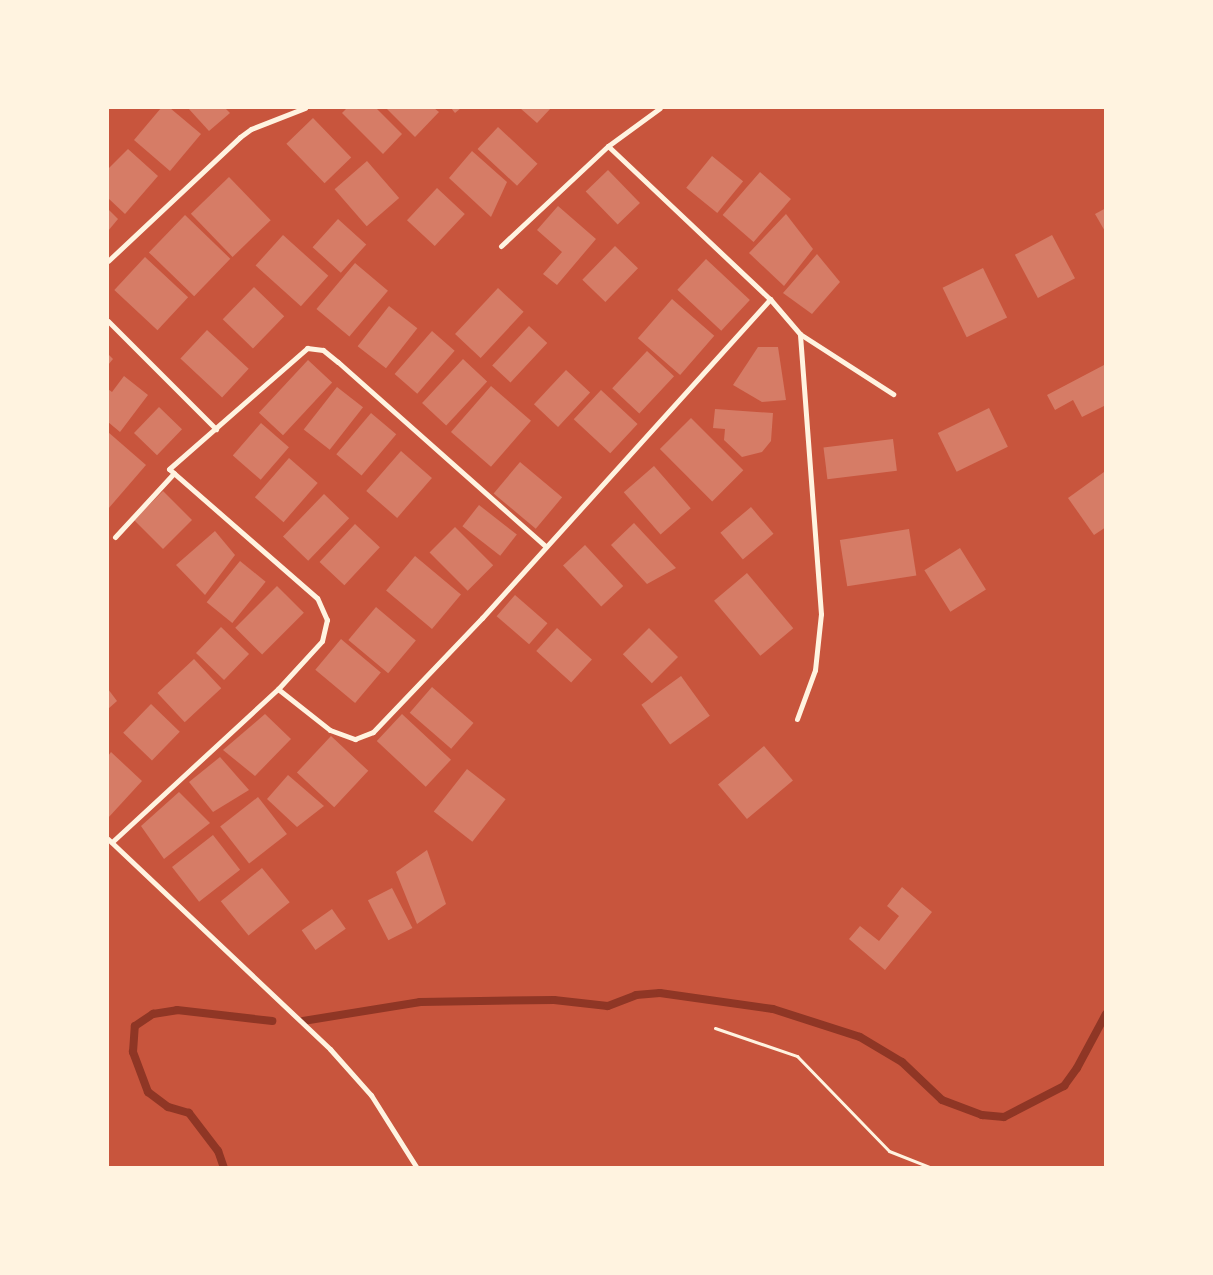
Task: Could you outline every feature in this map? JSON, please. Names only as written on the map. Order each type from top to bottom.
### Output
[{"type":"street","points":[[108,260],[240,137],[251,129],[305,108]]},
{"type":"street","points":[[501,246],[608,146],[660,108]]},
{"type":"street","points":[[608,146],[770,299],[800,334],[893,394]]},
{"type":"street","points":[[278,689],[330,730],[355,739],[373,732],[546,546],[770,299]]},
{"type":"street","points":[[108,322],[216,429]]},
{"type":"street","points":[[797,719],[815,670],[821,614],[800,334]]},
{"type":"street","points":[[417,1168],[371,1095],[330,1049],[110,841],[278,689],[322,641],[327,620],[317,598],[170,469],[307,348],[323,350],[546,546]]},
{"type":"street","points":[[115,536],[174,473]]},
{"type":"path","points":[[715,1028],[798,1056],[889,1151],[932,1168]]},
{"type":"building","points":[[161,108],[170,108],[201,134],[170,171],[134,140]]},
{"type":"building","points":[[188,108],[225,108],[230,113],[209,131]]},
{"type":"building","points":[[347,108],[376,108],[402,134],[383,154],[342,113]]},
{"type":"building","points":[[386,108],[434,108],[439,112],[415,137]]},
{"type":"building","points":[[451,108],[461,108],[455,113]]},
{"type":"building","points":[[520,108],[551,108],[537,123]]},
{"type":"building","points":[[313,118],[351,158],[325,183],[286,144]]},
{"type":"building","points":[[498,127],[537,164],[517,186],[478,149]]},
{"type":"building","points":[[128,149],[158,176],[125,214],[108,198],[108,169]]},
{"type":"building","points":[[472,151],[507,182],[491,217],[449,178]]},
{"type":"building","points":[[712,156],[743,181],[717,213],[686,188]]},
{"type":"building","points":[[367,161],[399,198],[367,226],[335,189]]},
{"type":"building","points":[[608,170],[640,203],[618,225],[586,192]]},
{"type":"building","points":[[760,172],[791,199],[754,242],[723,215]]},
{"type":"building","points":[[229,177],[271,220],[233,257],[191,214]]},
{"type":"building","points":[[437,188],[465,214],[435,246],[407,220]]},
{"type":"building","points":[[558,206],[596,239],[557,285],[543,274],[562,252],[537,230]]},
{"type":"building","points":[[1106,208],[1106,233],[1095,214]]},
{"type":"building","points":[[108,209],[118,219],[108,231]]},
{"type":"building","points":[[786,214],[813,249],[784,286],[749,253]]},
{"type":"building","points":[[185,215],[230,259],[194,296],[149,252]]},
{"type":"building","points":[[338,219],[366,244],[341,273],[313,247]]},
{"type":"building","points":[[283,235],[328,276],[301,306],[256,265]]},
{"type":"building","points":[[1052,235],[1075,278],[1038,298],[1015,255]]},
{"type":"building","points":[[615,246],[638,268],[605,302],[582,280]]},
{"type":"building","points":[[817,254],[840,282],[812,314],[783,293]]},
{"type":"building","points":[[145,257],[188,297],[157,330],[114,290]]},
{"type":"building","points":[[706,259],[750,300],[721,331],[677,290]]},
{"type":"building","points":[[355,263],[388,291],[349,337],[316,309]]},
{"type":"building","points":[[983,268],[1007,317],[967,337],[943,288]]},
{"type":"building","points":[[254,287],[284,316],[253,349],[223,319]]},
{"type":"building","points":[[498,288],[524,312],[481,358],[455,334]]},
{"type":"building","points":[[672,299],[714,336],[680,375],[638,338]]},
{"type":"building","points":[[389,306],[417,328],[386,368],[358,346]]},
{"type":"building","points":[[529,326],[547,343],[510,383],[492,365]]},
{"type":"building","points":[[207,330],[249,369],[222,397],[180,359]]},
{"type":"building","points":[[432,331],[455,351],[417,394],[395,374]]},
{"type":"building","points":[[758,347],[778,347],[786,400],[762,402],[733,385]]},
{"type":"building","points":[[647,351],[674,376],[639,414],[612,388]]},
{"type":"building","points":[[108,354],[113,359],[108,365]]},
{"type":"building","points":[[463,359],[487,382],[446,425],[422,403]]},
{"type":"building","points":[[308,360],[332,383],[283,435],[259,413]]},
{"type":"building","points":[[1104,365],[1106,405],[1082,417],[1073,400],[1055,410],[1047,395]]},
{"type":"building","points":[[566,370],[590,393],[558,427],[534,404]]},
{"type":"building","points":[[124,376],[148,395],[120,432],[108,422],[108,389],[112,392]]},
{"type":"building","points":[[491,386],[531,421],[491,467],[451,432]]},
{"type":"building","points":[[337,387],[363,407],[330,450],[304,430]]},
{"type":"building","points":[[601,390],[638,424],[610,453],[574,419]]},
{"type":"building","points":[[159,407],[182,429],[157,455],[134,433]]},
{"type":"building","points":[[989,408],[1008,447],[957,472],[938,433]]},
{"type":"building","points":[[715,409],[773,413],[771,441],[762,452],[742,457],[724,440],[725,429],[713,428]]},
{"type":"building","points":[[371,413],[396,434],[362,476],[336,454]]},
{"type":"building","points":[[691,418],[743,470],[712,501],[660,449]]},
{"type":"building","points":[[261,423],[289,447],[261,480],[233,455]]},
{"type":"building","points":[[108,432],[146,465],[108,509]]},
{"type":"building","points":[[893,439],[897,471],[827,479],[824,448]]},
{"type":"building","points":[[401,451],[432,478],[397,518],[366,491]]},
{"type":"building","points":[[289,458],[318,483],[284,522],[255,497]]},
{"type":"building","points":[[520,462],[562,497],[536,529],[494,493]]},
{"type":"building","points":[[654,466],[691,508],[661,535],[624,492]]},
{"type":"building","points":[[1104,472],[1106,527],[1094,535],[1068,498]]},
{"type":"building","points":[[163,491],[192,520],[163,549],[134,520]]},
{"type":"building","points":[[324,494],[349,518],[308,561],[283,536]]},
{"type":"building","points":[[479,505],[517,535],[500,556],[462,526]]},
{"type":"building","points":[[751,507],[773,534],[743,560],[720,533]]},
{"type":"building","points":[[634,523],[676,568],[647,584],[611,545]]},
{"type":"building","points":[[355,524],[380,547],[344,585],[320,562]]},
{"type":"building","points":[[455,527],[493,565],[468,591],[430,552]]},
{"type":"building","points":[[909,529],[916,575],[847,586],[840,540]]},
{"type":"building","points":[[215,531],[235,555],[205,595],[176,565]]},
{"type":"building","points":[[585,545],[623,586],[601,606],[563,565]]},
{"type":"building","points":[[960,548],[986,590],[950,612],[924,570]]},
{"type":"building","points":[[415,556],[461,595],[432,629],[386,590]]},
{"type":"building","points":[[240,561],[266,582],[232,623],[207,602]]},
{"type":"building","points":[[747,573],[793,628],[760,656],[714,601]]},
{"type":"building","points":[[277,586],[304,613],[262,655],[235,628]]},
{"type":"building","points":[[515,595],[547,623],[529,644],[497,616]]},
{"type":"building","points":[[376,607],[416,640],[388,673],[348,640]]},
{"type":"building","points":[[221,627],[249,654],[224,680],[196,653]]},
{"type":"building","points":[[557,628],[592,659],[571,682],[536,651]]},
{"type":"building","points":[[649,628],[678,657],[652,683],[623,654]]},
{"type":"building","points":[[341,639],[381,672],[355,703],[315,670]]},
{"type":"building","points":[[194,659],[221,688],[185,722],[157,693]]},
{"type":"building","points":[[681,676],[710,716],[670,744],[641,705]]},
{"type":"building","points":[[432,687],[474,723],[451,749],[410,713]]},
{"type":"building","points":[[108,689],[117,701],[108,709]]},
{"type":"building","points":[[151,704],[180,732],[152,761],[123,733]]},
{"type":"building","points":[[265,714],[291,739],[255,776],[223,750]]},
{"type":"building","points":[[402,714],[451,760],[426,787],[377,741]]},
{"type":"building","points":[[331,736],[368,771],[334,807],[297,773]]},
{"type":"building","points":[[764,746],[793,780],[747,819],[718,785]]},
{"type":"building","points":[[111,752],[142,781],[108,818],[108,756]]},
{"type":"building","points":[[220,757],[249,790],[213,812],[189,782]]},
{"type":"building","points":[[467,769],[506,799],[472,842],[434,812]]},
{"type":"building","points":[[288,775],[324,806],[297,827],[267,799]]},
{"type":"building","points":[[179,792],[210,823],[164,859],[141,826]]},
{"type":"building","points":[[258,797],[287,834],[249,864],[220,827]]},
{"type":"building","points":[[213,835],[240,870],[199,902],[172,867]]},
{"type":"building","points":[[427,850],[446,904],[417,924],[396,872]]},
{"type":"building","points":[[262,868],[290,902],[249,936],[221,901]]},
{"type":"building","points":[[902,887],[932,912],[885,970],[849,939],[860,926],[879,941],[899,916],[887,906]]},
{"type":"building","points":[[392,888],[412,928],[388,940],[368,900]]},
{"type":"building","points":[[332,909],[346,929],[315,950],[302,930]]},
{"type":"waterway","points":[[303,1021],[420,1002],[554,1000],[608,1006],[636,995],[660,993],[773,1009],[860,1037],[902,1062],[942,1100],[982,1115],[1004,1117],[1064,1086],[1077,1068],[1106,1014]]},
{"type":"waterway","points":[[224,1168],[218,1151],[189,1113],[168,1107],[148,1092],[133,1052],[135,1026],[153,1014],[177,1010],[272,1021]]}]
